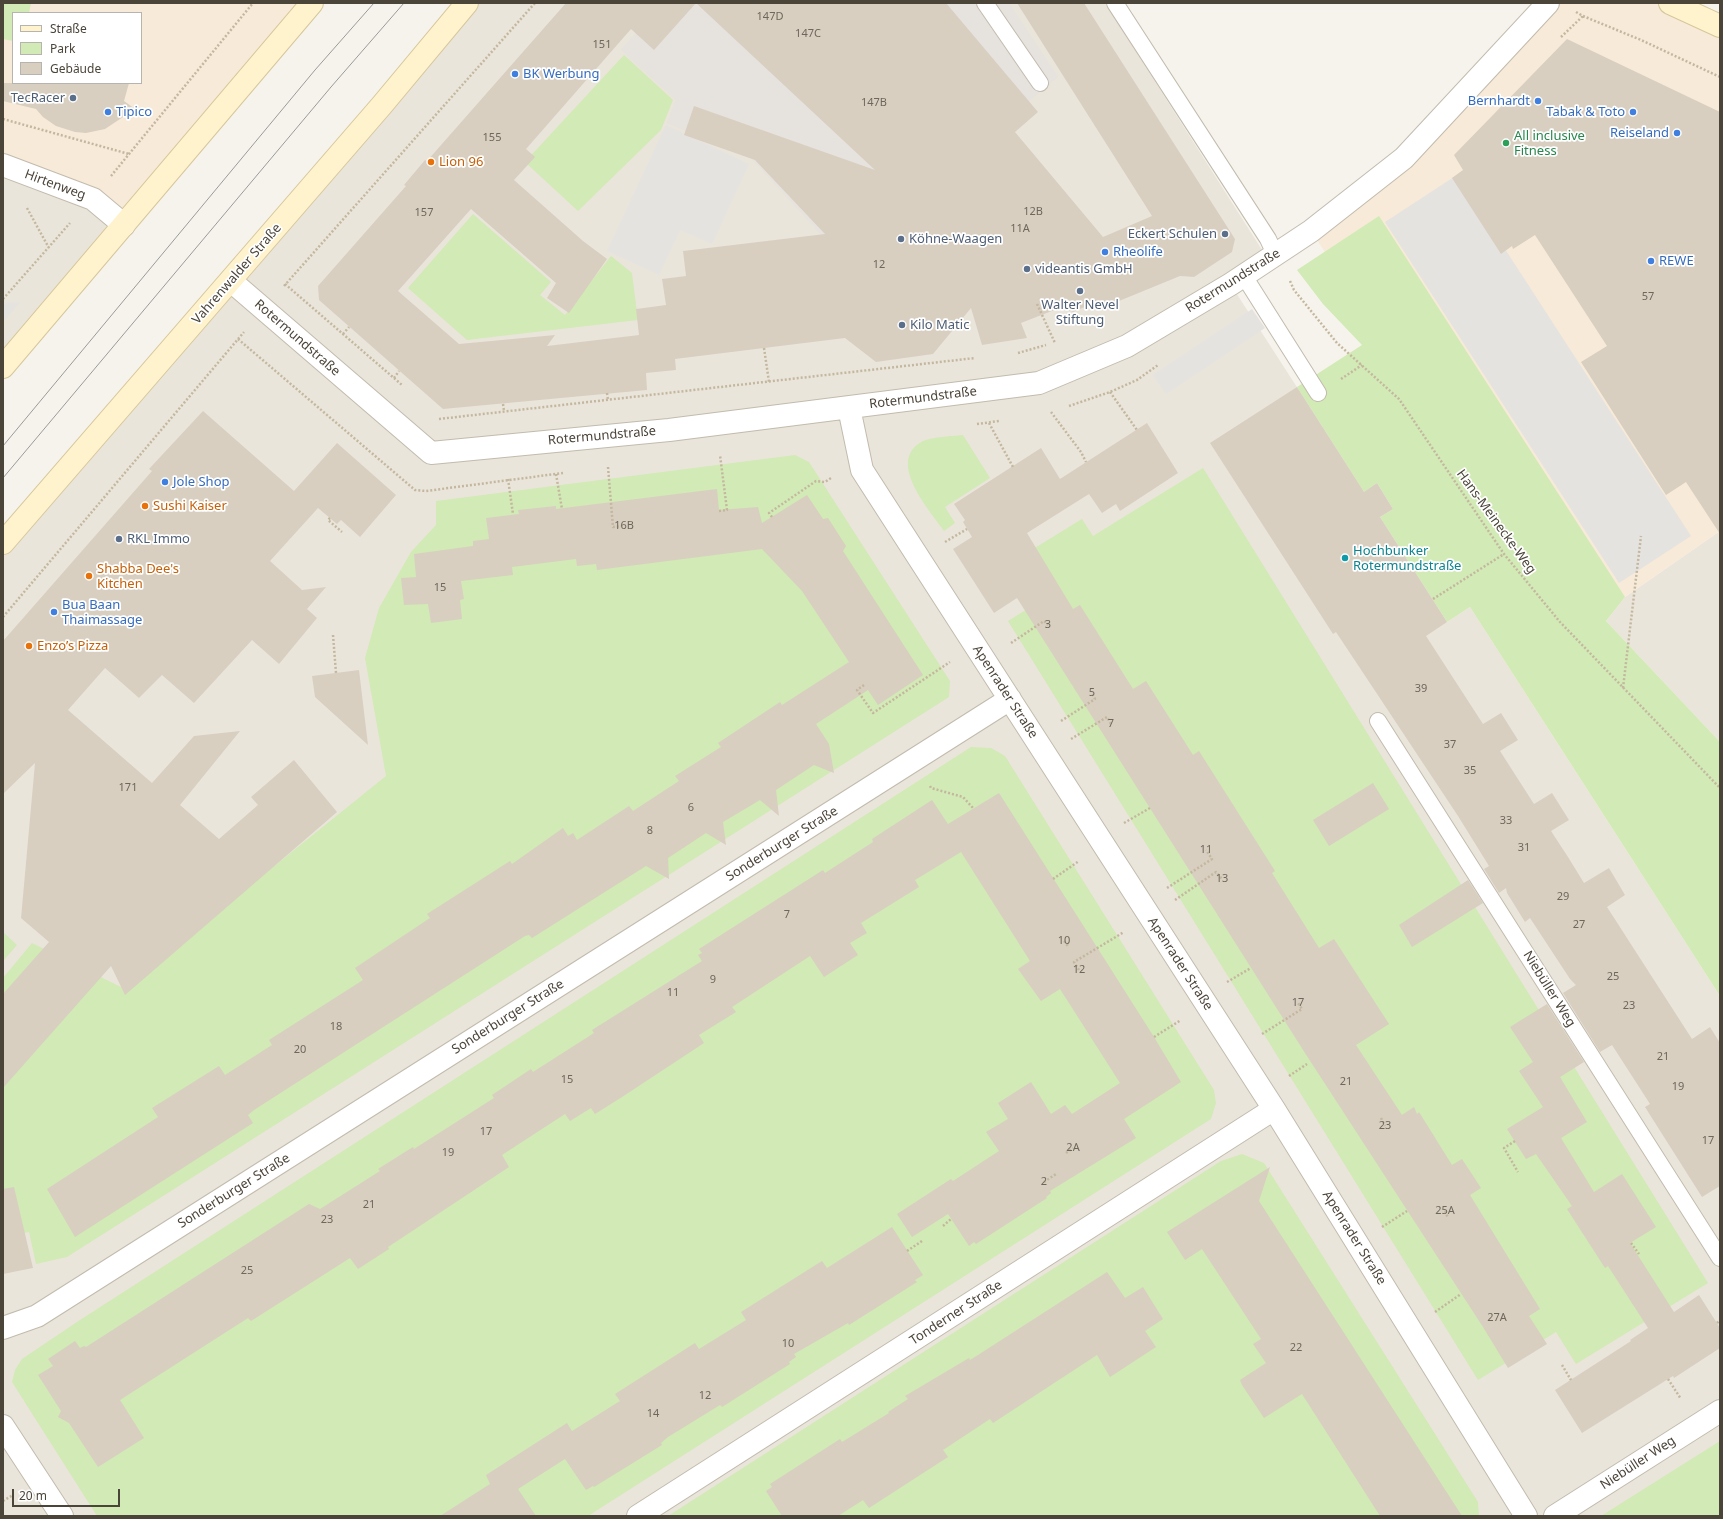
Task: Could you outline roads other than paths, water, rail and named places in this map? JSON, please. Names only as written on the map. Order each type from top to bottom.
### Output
[{"type":"main road","points":[[3,367],[312,3]]},
{"type":"main road","name":"Vahrenwalder Straße","points":[[3,543],[231,281],[382,105],[467,3]]},
{"type":"main road","points":[[1670,3],[1720,26]]},
{"type":"street","name":"Rotermundstraße","points":[[231,281],[431,453],[669,430],[1039,383],[1127,346],[1244,276],[1311,231],[1404,158],[1548,3]]},
{"type":"street","name":"Hirtenweg","points":[[3,165],[93,199],[124,225]]},
{"type":"street","name":"Apenrader Straße","points":[[849,408],[862,470],[1274,1109],[1526,1516]]},
{"type":"street","name":"Sonderburger Straße","points":[[3,1328],[37,1316],[1010,699]]},
{"type":"street","name":"Tonderner Straße","points":[[638,1516],[1274,1109]]},
{"type":"street","name":"Niebüller Weg","points":[[1555,1516],[1720,1411]]},
{"type":"street","points":[[3,1426],[62,1516]]},
{"type":"lane","points":[[985,3],[1040,83]]},
{"type":"lane","points":[[1115,3],[1268,239],[1276,254]]},
{"type":"lane","points":[[1244,276],[1318,393]]},
{"type":"lane","name":"Niebüller Weg","points":[[1378,721],[1720,1258]]},
{"type":"tram line","points":[[3,446],[315,70],[374,3]]},
{"type":"tram line","points":[[3,478],[331,87],[404,3]]},
{"type":"place","name":"BK Werbung","points":[[515,74]]},
{"type":"place","name":"TecRacer","points":[[73,98]]},
{"type":"place","name":"Bernhardt","points":[[1538,101]]},
{"type":"place","name":"Tipico","points":[[108,112]]},
{"type":"place","name":"Tabak & Toto","points":[[1633,112]]},
{"type":"place","name":"Reiseland","points":[[1677,133]]},
{"type":"place","name":"All inclusive Fitness","points":[[1506,143]]},
{"type":"place","name":"Lion 96","points":[[431,162]]},
{"type":"place","name":"Eckert Schulen","points":[[1225,234]]},
{"type":"place","name":"Köhne-Waagen","points":[[901,239]]},
{"type":"place","name":"Rheolife","points":[[1105,252]]},
{"type":"place","name":"REWE","points":[[1651,261]]},
{"type":"place","name":"videantis GmbH","points":[[1027,269]]},
{"type":"place","name":"Walter Nevel Stiftung","points":[[1080,291]]},
{"type":"place","name":"Kilo Matic","points":[[902,325]]},
{"type":"place","name":"Jole Shop","points":[[165,482]]},
{"type":"place","name":"Sushi Kaiser","points":[[145,506]]},
{"type":"place","name":"RKL Immo","points":[[119,539]]},
{"type":"place","name":"Hochbunker Rotermundstraße","points":[[1345,558]]},
{"type":"place","name":"Shabba Dee's Kitchen","points":[[89,576]]},
{"type":"place","name":"Bua Baan Thaimassage","points":[[54,612]]},
{"type":"place","name":"Enzo’s Pizza","points":[[29,646]]}]
